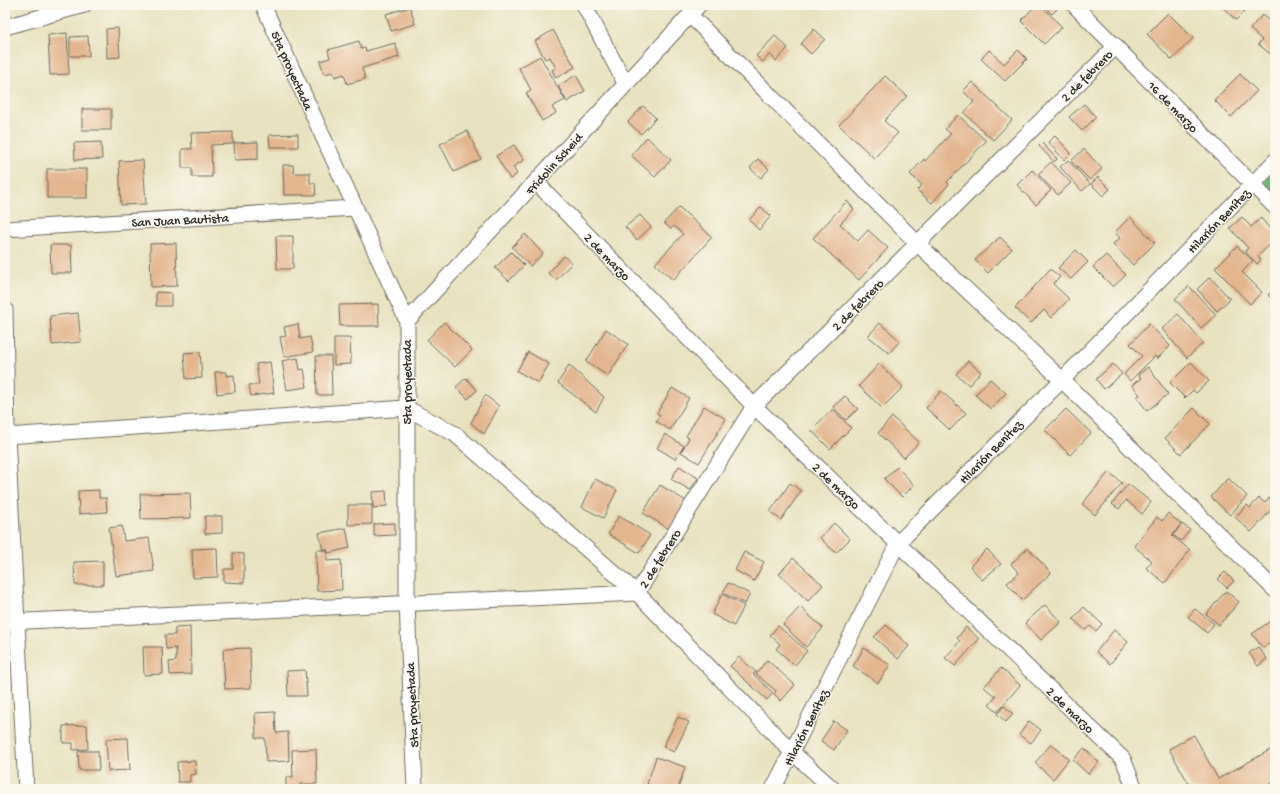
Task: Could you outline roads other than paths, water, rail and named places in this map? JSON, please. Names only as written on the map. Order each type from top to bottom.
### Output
[{"type":"street","points":[[5,27],[84,5]]},
{"type":"street","name":"5ta proyectada","points":[[263,5],[407,321],[407,604],[415,789]]},
{"type":"street","points":[[584,5],[625,84]]},
{"type":"street","name":"16 de marzo","points":[[1074,5],[1275,207]]},
{"type":"street","points":[[695,10],[918,244],[1062,380],[1275,590]]},
{"type":"street","name":"Fridolin Scheid","points":[[407,321],[695,10]]},
{"type":"street","name":"2 de febrero","points":[[637,593],[754,406],[1116,46]]},
{"type":"street","name":"Hilarión Benítez","points":[[773,789],[793,753],[898,543],[1062,380],[1275,161]]},
{"type":"street","name":"2 de marzo","points":[[536,182],[754,406],[1123,759],[1135,789]]},
{"type":"street","name":"San Juan Bautista","points":[[5,229],[355,208]]},
{"type":"street","points":[[5,310],[12,622],[26,789]]},
{"type":"street","points":[[7,436],[406,408],[455,434],[637,593],[793,753],[833,789]]},
{"type":"street","points":[[12,622],[637,593]]}]
